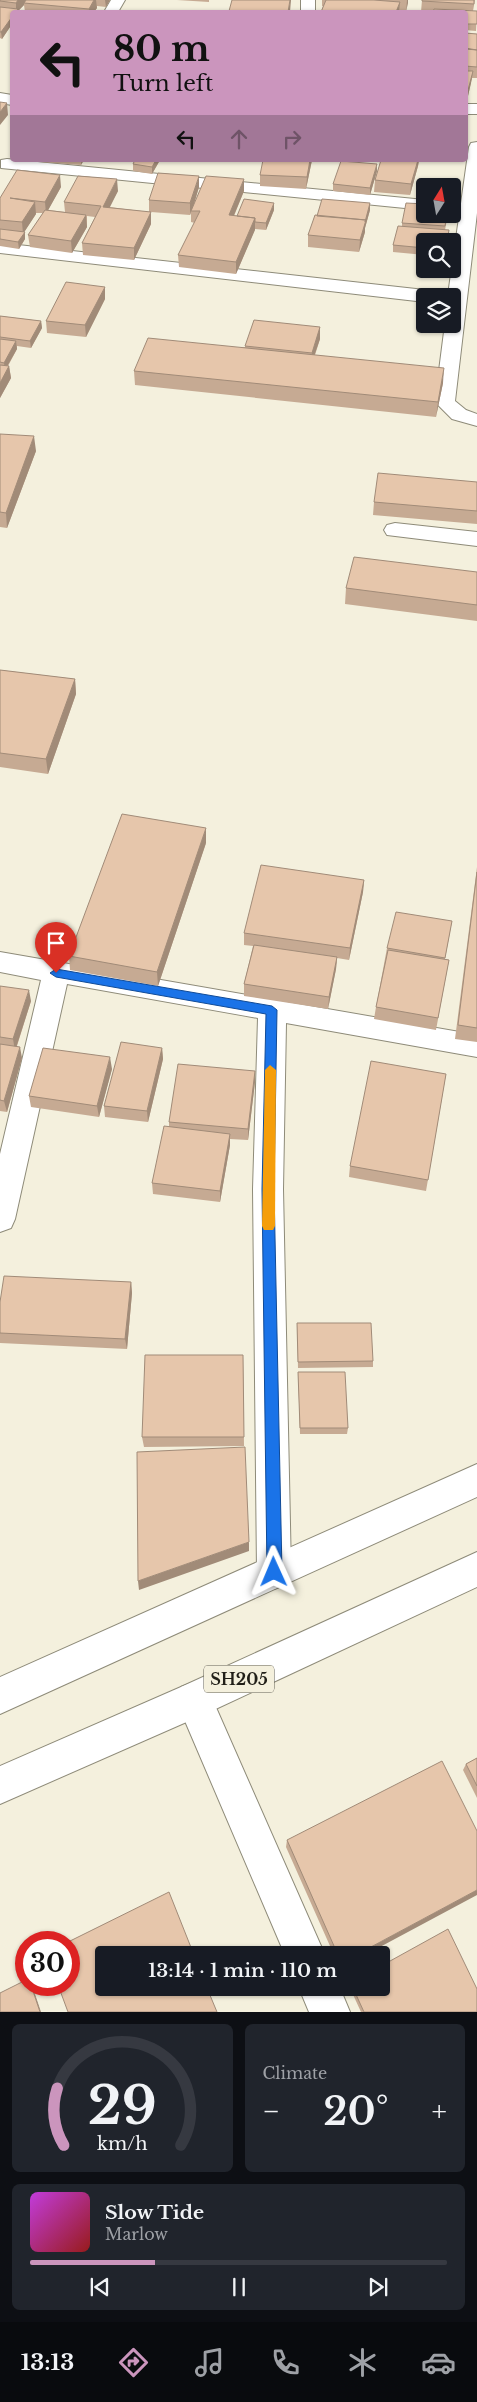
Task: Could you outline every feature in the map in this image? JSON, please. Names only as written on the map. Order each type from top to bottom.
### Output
[{"type":"street","points":[[461,209],[477,147]]},
{"type":"street","points":[[6,165],[416,204]]},
{"type":"street","points":[[456,288],[460,223]]},
{"type":"street","points":[[0,248],[416,295]]},
{"type":"street","points":[[452,333],[445,402],[452,412],[477,420]]},
{"type":"street","points":[[395,530],[477,539]]},
{"type":"street","points":[[0,962],[477,1046]]},
{"type":"street","points":[[0,1219],[56,973]]},
{"type":"street","points":[[272,1010],[268,1189],[274,1572]]},
{"type":"street","points":[[0,1696],[477,1480]]},
{"type":"street","name":"SH205","points":[[0,1785],[194,1700],[477,1569]]},
{"type":"street","points":[[194,1700],[301,1946]]},
{"type":"street","points":[[323,1996],[330,2012]]},
{"type":"building","points":[[0,0],[18,0],[16,3]]},
{"type":"building","points":[[26,0],[94,0],[89,9],[24,3]]},
{"type":"building","points":[[232,0],[290,0],[288,10],[229,10]]},
{"type":"building","points":[[326,0],[400,2],[397,10],[322,10]]},
{"type":"building","points":[[474,0],[474,4],[422,1]]},
{"type":"building","points":[[0,7],[18,9],[10,10],[10,20],[0,32]]},
{"type":"building","points":[[468,11],[477,11],[477,24],[468,24]]},
{"type":"building","points":[[468,33],[477,34],[477,50],[468,48]]},
{"type":"building","points":[[468,49],[477,50],[477,67],[468,66]]},
{"type":"building","points":[[468,71],[473,71],[468,90]]},
{"type":"building","points":[[0,102],[7,103],[0,112]]},
{"type":"building","points":[[134,162],[155,162],[152,167],[133,164]]},
{"type":"building","points":[[263,162],[310,162],[307,177],[260,175]]},
{"type":"building","points":[[341,162],[377,164],[370,188],[333,184]]},
{"type":"building","points":[[380,162],[417,162],[411,184],[375,180]]},
{"type":"building","points":[[17,170],[60,175],[45,202],[10,198],[35,202],[22,222],[0,220],[0,198]]},
{"type":"building","points":[[158,173],[199,176],[190,203],[149,200]]},
{"type":"building","points":[[78,176],[117,179],[103,207],[151,212],[134,248],[82,243],[101,206],[64,202]]},
{"type":"building","points":[[206,176],[244,179],[229,215],[255,218],[236,262],[178,255],[200,211],[191,211]]},
{"type":"building","points":[[244,199],[274,203],[266,223],[255,222],[255,218],[237,216]]},
{"type":"building","points":[[322,199],[370,203],[366,220],[317,216]]},
{"type":"building","points":[[406,203],[416,204],[416,223],[446,223],[445,226],[402,223]]},
{"type":"building","points":[[45,210],[86,215],[71,241],[28,235]]},
{"type":"building","points":[[315,215],[366,220],[360,240],[308,235]]},
{"type":"building","points":[[398,226],[449,230],[448,233],[416,233],[416,247],[393,245]]},
{"type":"building","points":[[0,229],[25,232],[18,242],[0,239]]},
{"type":"building","points":[[66,282],[105,287],[85,325],[46,321]]},
{"type":"building","points":[[0,316],[41,321],[30,341],[0,337]]},
{"type":"building","points":[[254,320],[320,327],[312,353],[245,346]]},
{"type":"building","points":[[148,338],[444,368],[438,402],[134,371]]},
{"type":"building","points":[[0,339],[16,341],[4,363],[0,362]]},
{"type":"building","points":[[0,365],[9,366],[0,383]]},
{"type":"building","points":[[0,434],[34,436],[6,513],[0,512]]},
{"type":"building","points":[[378,473],[477,482],[477,511],[374,502]]},
{"type":"building","points":[[354,557],[477,572],[477,605],[346,588]]},
{"type":"building","points":[[0,670],[75,679],[46,759],[0,753]]},
{"type":"building","points":[[122,814],[206,828],[157,972],[69,956]]},
{"type":"building","points":[[261,865],[364,880],[350,948],[244,933]]},
{"type":"building","points":[[477,872],[477,1028],[458,1025]]},
{"type":"building","points":[[396,912],[452,921],[445,958],[387,948]]},
{"type":"building","points":[[254,945],[337,957],[329,997],[244,984]]},
{"type":"building","points":[[388,950],[449,960],[438,1018],[376,1007]]},
{"type":"building","points":[[0,986],[29,990],[13,1039],[0,1037]]},
{"type":"building","points":[[121,1042],[162,1048],[147,1111],[104,1106]]},
{"type":"building","points":[[0,1044],[20,1047],[4,1101],[0,1100]]},
{"type":"building","points":[[43,1048],[110,1057],[97,1106],[29,1096]]},
{"type":"building","points":[[371,1061],[446,1074],[428,1180],[350,1166]]},
{"type":"building","points":[[178,1064],[255,1071],[248,1129],[169,1122]]},
{"type":"building","points":[[164,1126],[230,1134],[220,1191],[152,1183]]},
{"type":"building","points":[[4,1276],[131,1282],[125,1339],[0,1333],[0,1302]]},
{"type":"building","points":[[297,1323],[371,1323],[373,1361],[298,1362]]},
{"type":"building","points":[[145,1355],[243,1355],[244,1437],[142,1437]]},
{"type":"building","points":[[298,1372],[345,1372],[348,1428],[300,1428]]},
{"type":"building","points":[[245,1447],[249,1542],[138,1581],[137,1452]]},
{"type":"building","points":[[477,1758],[477,1786],[466,1764]]},
{"type":"building","points":[[442,1761],[477,1831],[477,1890],[373,1946],[334,1946],[287,1840]]},
{"type":"building","points":[[169,1892],[190,1946],[95,1946],[95,1996],[210,1996],[217,2012],[68,2012],[62,1996],[80,1996],[80,1936]]},
{"type":"building","points":[[448,1929],[477,1989],[477,2012],[364,2012],[357,1996],[390,1996],[390,1961]]},
{"type":"building","points":[[15,1986],[15,1996],[35,1996],[40,2012],[0,2012],[0,1993]]},
{"type":"slow traffic","points":[[269,1226],[270,1070]]},
{"type":"route","points":[[56,973],[272,1010],[268,1189],[274,1572]]}]
